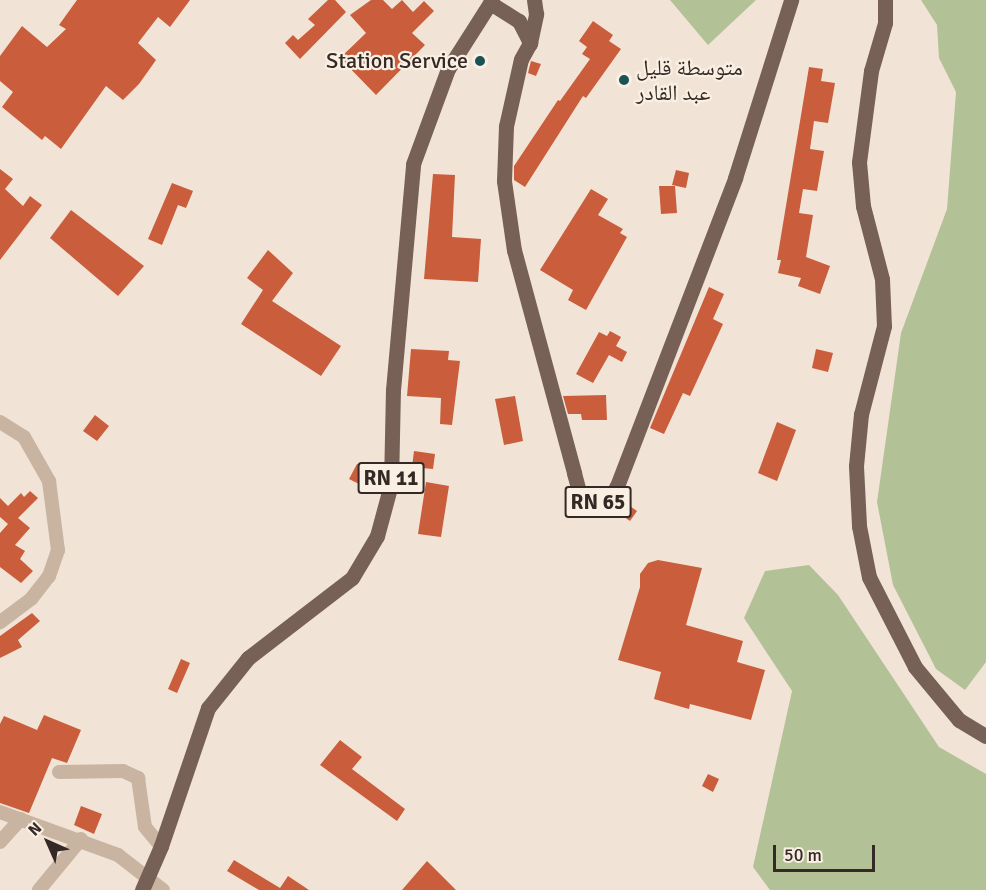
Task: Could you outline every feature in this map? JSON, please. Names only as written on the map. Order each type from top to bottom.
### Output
[{"type":"main road","points":[[530,43],[536,14],[534,0]]},
{"type":"main road","name":"RN 65","points":[[530,43],[521,58],[506,126],[504,181],[514,250],[580,496],[590,503],[608,502],[617,486],[731,189],[791,0]]},
{"type":"main road","points":[[885,0],[885,23],[871,71],[860,162],[863,206],[882,279],[884,326],[861,414],[856,466],[860,526],[869,577],[915,667],[959,720],[986,736]]},
{"type":"main road","points":[[491,1],[519,21],[530,43]]},
{"type":"main road","name":"RN 11","points":[[146,884],[208,708],[248,658],[352,578],[377,536],[391,484],[394,379],[413,164],[448,69],[491,1]]},
{"type":"street","points":[[0,422],[24,437],[49,481],[57,518],[58,550],[48,576],[31,599],[0,622]]},
{"type":"street","points":[[59,772],[123,771],[138,778],[145,826],[161,846]]},
{"type":"street","points":[[0,812],[81,839],[118,855],[146,884],[162,890]]},
{"type":"street","points":[[0,843],[21,819]]},
{"type":"street","points":[[39,890],[81,839]]},
{"type":"green space","points":[[670,0],[756,0],[708,45]]},
{"type":"green space","points":[[921,0],[986,0],[986,662],[965,690],[936,669],[893,585],[877,502],[901,333],[947,209],[956,92],[939,58],[937,25]]},
{"type":"green space","points":[[809,565],[838,595],[939,747],[986,774],[986,890],[770,890],[753,867],[792,691],[744,618],[765,571]]},
{"type":"building","points":[[77,0],[190,0],[170,27],[158,17],[138,43],[156,60],[139,84],[123,100],[106,86],[61,149],[45,136],[42,140],[2,107],[13,92],[0,81],[0,56],[22,26],[47,47],[66,29],[59,25]]},
{"type":"building","points":[[328,0],[335,0],[346,12],[300,59],[285,43],[293,35],[298,40],[315,25],[308,19]]},
{"type":"building","points":[[371,0],[383,0],[392,9],[402,0],[413,12],[424,1],[434,11],[412,33],[425,45],[376,95],[340,58],[366,33],[350,15]]},
{"type":"building","points":[[593,21],[613,35],[609,41],[621,49],[586,98],[583,96],[525,187],[514,180],[514,166],[558,100],[560,101],[590,59],[582,54],[587,47],[579,41]]},
{"type":"building","points":[[531,61],[541,64],[536,76],[528,73]]},
{"type":"building","points":[[809,67],[823,69],[821,81],[835,83],[828,123],[814,121],[810,149],[824,151],[817,191],[803,189],[799,213],[813,215],[806,257],[830,266],[820,294],[798,286],[801,278],[778,273],[781,260],[777,260]]},
{"type":"building","points":[[0,169],[13,179],[5,189],[23,206],[30,196],[42,205],[0,260]]},
{"type":"building","points":[[676,170],[689,173],[686,188],[672,185]]},
{"type":"building","points":[[433,174],[455,175],[452,237],[481,239],[478,282],[424,279]]},
{"type":"building","points":[[172,183],[193,191],[186,208],[178,205],[162,245],[148,239]]},
{"type":"building","points":[[659,186],[675,186],[677,213],[661,214]]},
{"type":"building","points":[[591,189],[608,199],[598,215],[623,229],[620,233],[627,237],[586,310],[568,300],[573,290],[540,270]]},
{"type":"building","points":[[71,210],[144,266],[118,296],[50,238]]},
{"type":"building","points":[[268,250],[293,273],[272,301],[341,346],[321,376],[241,324],[263,290],[247,278]]},
{"type":"building","points":[[709,287],[724,294],[713,319],[723,324],[690,396],[683,393],[664,434],[650,428]]},
{"type":"building","points":[[610,331],[621,337],[616,346],[627,352],[622,362],[609,355],[593,383],[576,374],[599,332],[607,336]]},
{"type":"building","points":[[411,349],[449,351],[448,360],[460,361],[452,425],[440,424],[441,398],[407,396]]},
{"type":"building","points":[[816,349],[833,353],[828,372],[812,368]]},
{"type":"building","points":[[606,395],[607,420],[582,420],[581,414],[568,414],[563,396]]},
{"type":"building","points":[[515,396],[523,441],[504,445],[495,399]]},
{"type":"building","points":[[95,415],[109,426],[97,441],[83,431]]},
{"type":"building","points":[[777,422],[796,430],[777,481],[758,473]]},
{"type":"building","points":[[414,451],[435,454],[433,469],[412,467]]},
{"type":"building","points":[[357,464],[369,470],[361,485],[349,479]]},
{"type":"building","points":[[426,482],[449,486],[441,537],[418,534]]},
{"type":"building","points":[[30,491],[38,498],[18,518],[30,528],[15,545],[25,551],[20,559],[33,571],[21,583],[0,567],[0,533],[8,524],[0,517],[0,498],[8,506],[21,493],[24,497]]},
{"type":"building","points":[[627,504],[637,511],[630,521],[620,514]]},
{"type":"building","points":[[658,560],[702,568],[686,625],[743,641],[737,662],[765,670],[751,720],[690,704],[689,709],[654,699],[661,672],[618,660],[640,587],[640,574],[648,563]]},
{"type":"building","points":[[32,613],[40,621],[18,640],[22,647],[0,658],[0,636]]},
{"type":"building","points":[[181,659],[190,663],[177,693],[168,689]]},
{"type":"building","points":[[44,715],[81,730],[67,763],[52,758],[29,813],[0,803],[0,724],[4,716],[37,730]]},
{"type":"building","points":[[340,740],[362,757],[352,769],[405,809],[397,821],[320,765]]},
{"type":"building","points":[[708,774],[719,779],[713,792],[702,786]]},
{"type":"building","points":[[81,806],[102,814],[94,834],[74,825]]},
{"type":"building","points":[[234,860],[280,888],[288,876],[309,890],[259,890],[227,871]]},
{"type":"building","points":[[427,861],[456,890],[402,890]]},
{"type":"place","name":"Station Service","points":[[480,61]]},
{"type":"place","name":"متوسطة قليل عبد القادر","points":[[624,80]]}]
